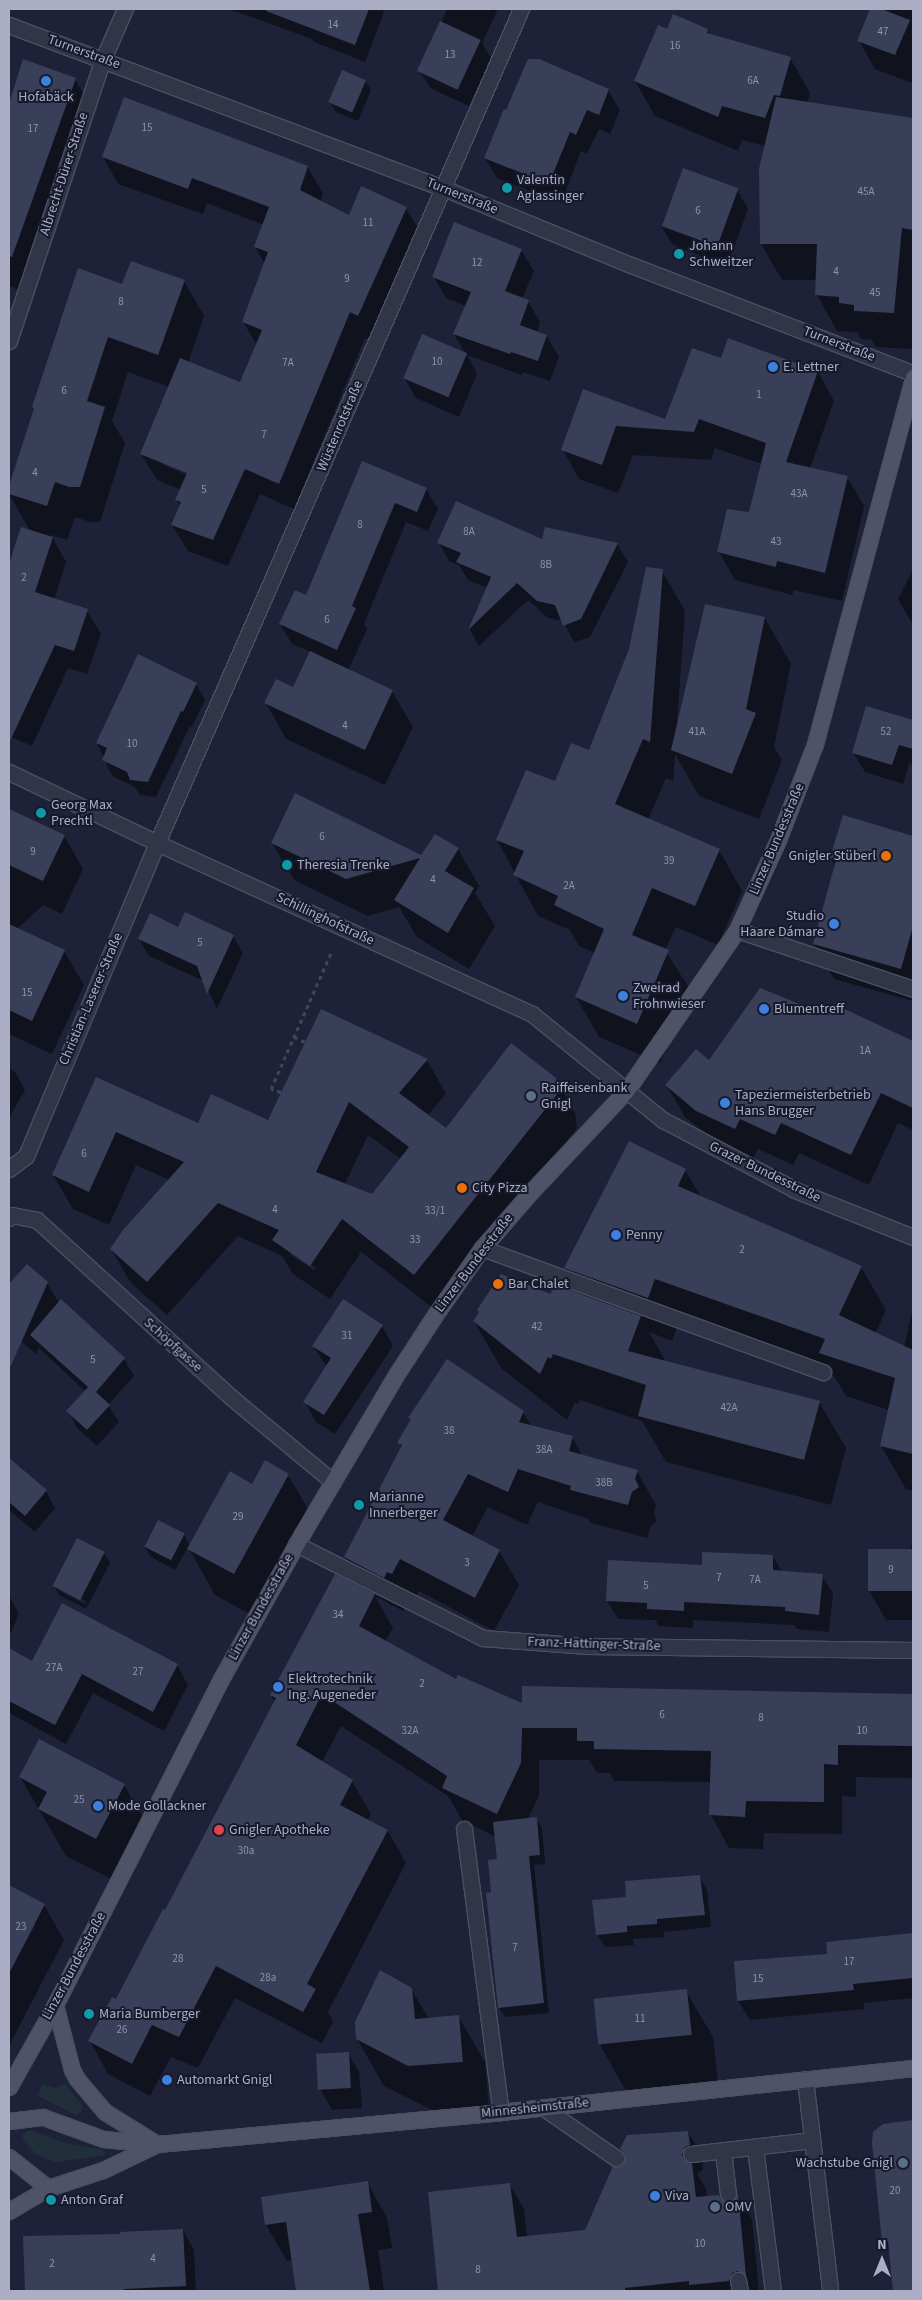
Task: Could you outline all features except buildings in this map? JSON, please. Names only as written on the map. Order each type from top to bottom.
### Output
[{"type":"main road","name":"Linzer Bundesstraße","points":[[9,2087],[54,2004],[221,1678],[296,1544],[396,1375],[482,1248],[528,1195],[626,1091],[736,930],[778,840],[815,744],[913,375]]},
{"type":"main road","points":[[54,2004],[72,2070],[77,2079],[105,2112],[157,2144]]},
{"type":"main road","name":"Minnesheimstraße","points":[[9,2121],[43,2117],[103,2139],[157,2144],[544,2108],[913,2068]]},
{"type":"main road","name":"Minnesheimstraße","points":[[9,2212],[48,2188],[103,2170],[157,2144]]},
{"type":"main road","points":[[9,2156],[48,2188]]},
{"type":"street","name":"Albrecht-Dürer-Straße","points":[[9,341],[103,59],[125,9]]},
{"type":"street","name":"Wüstenrotstraße","points":[[158,843],[522,9]]},
{"type":"street","name":"Turnerstraße","points":[[9,25],[443,188],[631,265],[913,375]]},
{"type":"street","name":"Schillinghofstraße","points":[[9,772],[158,843],[532,1014],[626,1091]]},
{"type":"street","name":"Christian-Laserer-Straße","points":[[9,1169],[26,1156],[158,843]]},
{"type":"street","points":[[736,930],[913,989]]},
{"type":"street","name":"Grazer Bundesstraße","points":[[626,1091],[663,1120],[795,1190],[913,1237]]},
{"type":"street","name":"Schöpfgasse","points":[[10,1217],[37,1220],[232,1398],[333,1482]]},
{"type":"street","points":[[482,1248],[823,1372]]},
{"type":"street","name":"Franz-Hattinger-Straße","points":[[296,1544],[483,1638],[588,1646],[913,1650]]},
{"type":"street","points":[[464,1829],[500,2112]]},
{"type":"street","points":[[805,2079],[830,2290]]},
{"type":"street","points":[[544,2108],[616,2158]]},
{"type":"street","points":[[691,2154],[812,2140]]},
{"type":"street","points":[[755,2146],[773,2291]]},
{"type":"street","points":[[723,2150],[728,2194]]},
{"type":"path","points":[[281,1092],[271,1089],[342,928]]},
{"type":"path","points":[[294,1037],[305,1042]]},
{"type":"shaded area","points":[[42,2084],[56,2088],[65,2084],[82,2105],[82,2111],[76,2115],[38,2096]]},
{"type":"shaded area","points":[[29,2130],[68,2144],[102,2149],[106,2152],[103,2156],[56,2162],[37,2155],[23,2140],[23,2134]]},
{"type":"place","name":"Hofabäck","points":[[46,81]]},
{"type":"place","name":"Valentin Aglassinger","points":[[507,188]]},
{"type":"place","name":"Johann Schweitzer","points":[[679,254]]},
{"type":"place","name":"E. Lettner","points":[[773,367]]},
{"type":"place","name":"Georg Max Prechtl","points":[[41,813]]},
{"type":"place","name":"Gnigler Stüberl","points":[[886,856]]},
{"type":"place","name":"Theresia Trenke","points":[[287,865]]},
{"type":"place","name":"Studio Haare Dámare","points":[[834,924]]},
{"type":"place","name":"Zweirad Frohnwieser","points":[[623,996]]},
{"type":"place","name":"Blumentreff","points":[[764,1009]]},
{"type":"place","name":"Raiffeisenbank Gnigl","points":[[531,1096]]},
{"type":"place","name":"Tapeziermeisterbetrieb Hans Brugger","points":[[725,1103]]},
{"type":"place","name":"City Pizza","points":[[462,1188]]},
{"type":"place","name":"Penny","points":[[616,1235]]},
{"type":"place","name":"Bar Chalet","points":[[498,1284]]},
{"type":"place","name":"Marianne Innerberger","points":[[359,1505]]},
{"type":"place","name":"Elektrotechnik Ing. Augeneder","points":[[278,1687]]},
{"type":"place","name":"Mode Gollackner","points":[[98,1806]]},
{"type":"place","name":"Gnigler Apotheke","points":[[219,1830]]},
{"type":"place","name":"Maria Bumberger","points":[[89,2014]]},
{"type":"place","name":"Automarkt Gnigl","points":[[167,2080]]},
{"type":"place","name":"Wachstube Gnigl","points":[[903,2163]]},
{"type":"place","name":"Viva","points":[[655,2196]]},
{"type":"place","name":"Anton Graf","points":[[51,2200]]},
{"type":"place","name":"OMV","points":[[715,2207]]}]
